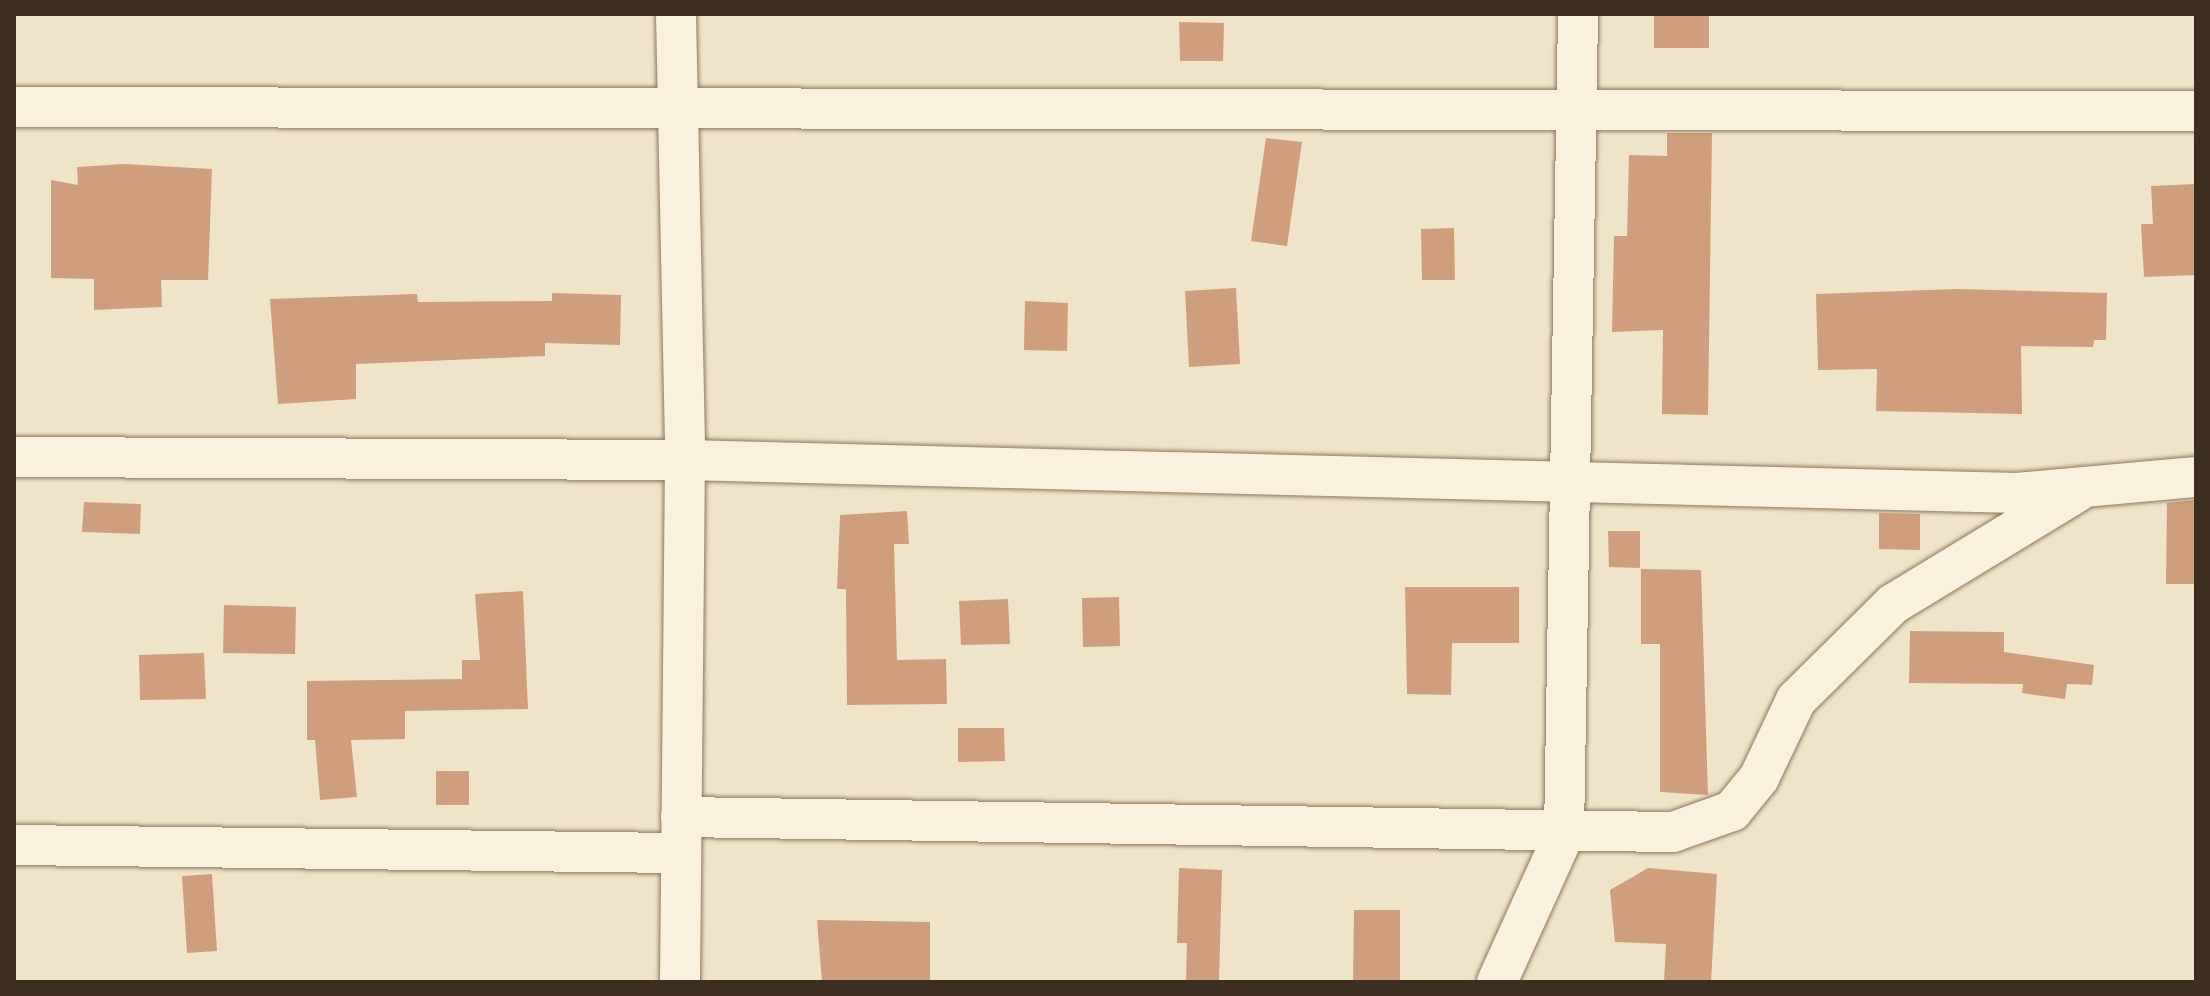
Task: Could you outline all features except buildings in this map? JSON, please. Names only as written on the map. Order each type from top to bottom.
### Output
[{"type":"street","points":[[676,14],[674,104],[685,460],[680,982]]},
{"type":"street","points":[[1497,982],[1564,834],[1573,482],[1578,14]]},
{"type":"street","points":[[14,107],[674,104],[1578,113],[2196,111]]},
{"type":"street","points":[[14,457],[685,460],[2017,493],[2196,477]]},
{"type":"street","points":[[14,845],[681,835],[1673,832],[1732,811],[1759,778],[1796,700],[1893,604],[2086,487]]}]
